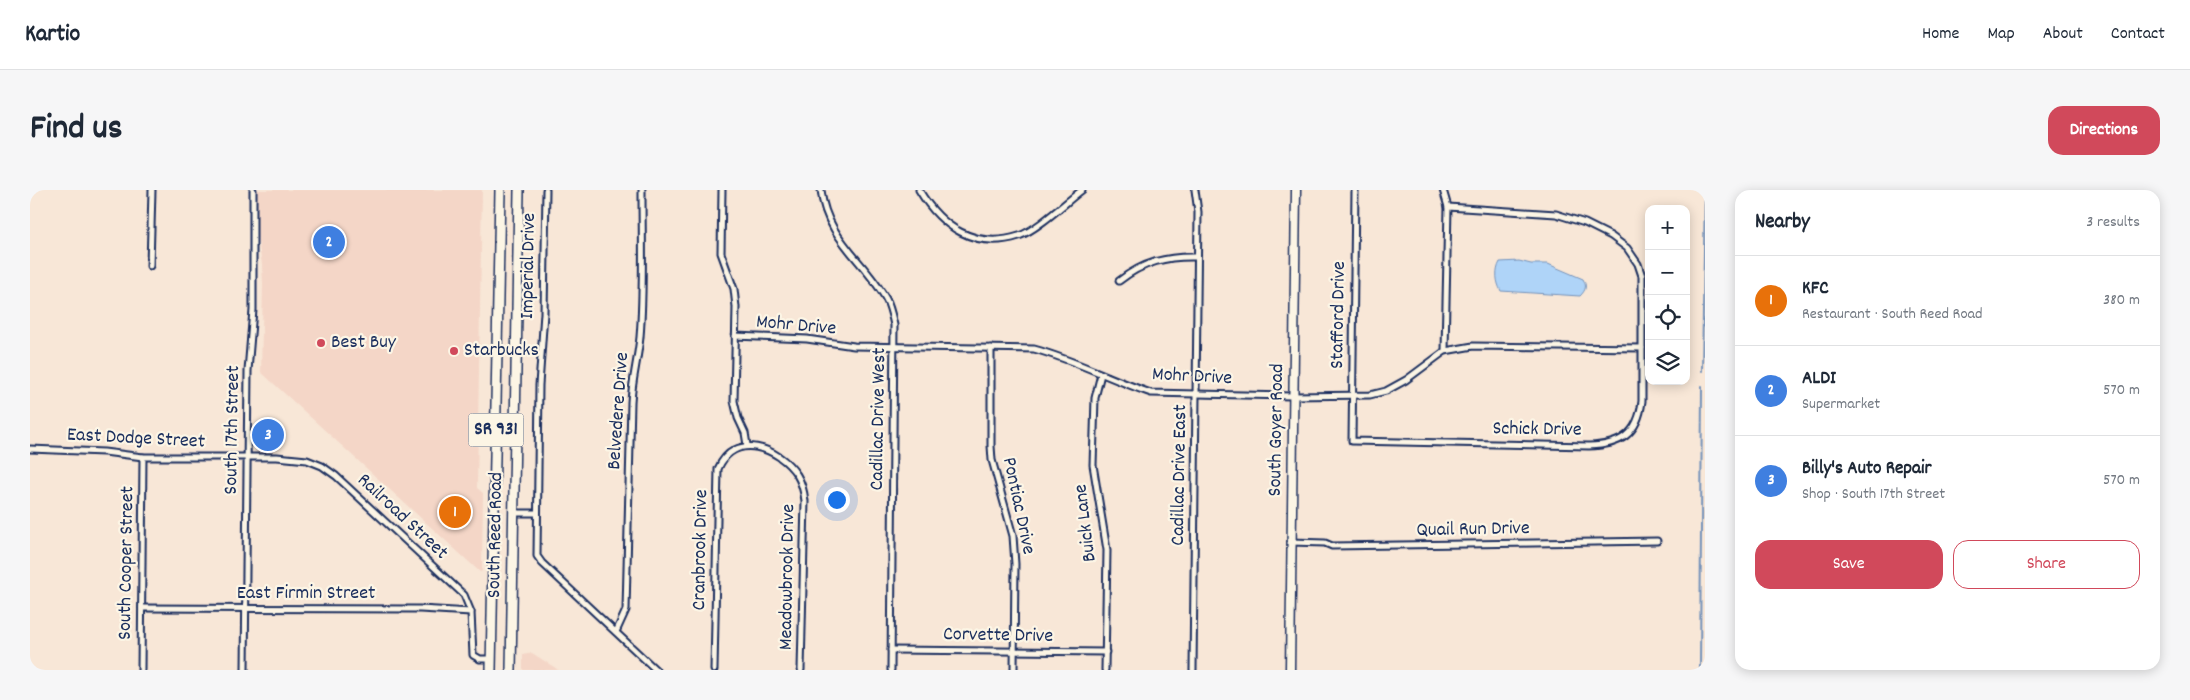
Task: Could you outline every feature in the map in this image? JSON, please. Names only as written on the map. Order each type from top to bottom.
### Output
[{"type":"main road","name":"South Reed Road","points":[[491,670],[500,190]]},
{"type":"main road","name":"South Reed Road","points":[[511,670],[520,190]]},
{"type":"street","points":[[150,266],[152,190]]},
{"type":"street","name":"South 17th Street","points":[[245,670],[248,352],[253,310],[253,190]]},
{"type":"street","name":"Imperial Drive","points":[[546,190],[536,553],[542,563],[616,632]]},
{"type":"street","name":"Belvedere Drive","points":[[616,632],[626,610],[631,402],[633,375],[640,336],[642,190]]},
{"type":"street","points":[[722,190],[721,253],[734,289],[734,402],[738,418],[745,432],[747,445]]},
{"type":"street","name":"Cadillac Drive West","points":[[821,190],[828,220],[838,238],[879,287],[888,301],[894,325],[891,670]]},
{"type":"street","points":[[919,190],[941,220],[955,230],[983,240],[999,240],[1019,236],[1030,230],[1082,190]]},
{"type":"street","name":"Cadillac Drive East","points":[[1193,670],[1198,257],[1198,212],[1195,190]]},
{"type":"street","name":"South Goyer Road","points":[[1290,670],[1296,190]]},
{"type":"street","name":"Stafford Drive","points":[[1352,441],[1355,190]]},
{"type":"street","points":[[1443,190],[1448,207],[1444,351]]},
{"type":"street","name":"Schick Drive","points":[[1352,441],[1605,445],[1628,436],[1641,412],[1642,276],[1638,264],[1627,248],[1612,236],[1585,223],[1556,214],[1448,207]]},
{"type":"street","points":[[1119,281],[1134,270],[1152,261],[1198,257]]},
{"type":"street","name":"Mohr Drive","points":[[735,336],[807,338],[854,346],[1034,349],[1054,354],[1152,393],[1196,395],[1370,395],[1386,391],[1406,380],[1444,351],[1473,346],[1642,348]]},
{"type":"street","name":"Pontiac Drive","points":[[992,348],[992,460],[1013,536],[1015,564],[1014,670]]},
{"type":"street","name":"Buick Lane","points":[[1101,374],[1095,398],[1093,465],[1107,550],[1105,670]]},
{"type":"street","name":"Cranbrook Drive","points":[[714,670],[718,469],[728,454],[747,445]]},
{"type":"street","name":"Meadowbrook Drive","points":[[747,445],[760,447],[782,459],[797,474],[803,486],[805,501],[802,670]]},
{"type":"street","name":"East Dodge Street","points":[[30,449],[104,452],[143,457],[301,459]]},
{"type":"street","name":"South Cooper Street","points":[[140,670],[143,457]]},
{"type":"street","name":"Railroad Street","points":[[301,459],[322,466],[374,510],[464,595],[471,612]]},
{"type":"street","points":[[514,512],[537,513]]},
{"type":"street","name":"Quail Run Drive","points":[[1291,542],[1332,546],[1406,546],[1657,541]]},
{"type":"street","name":"East Firmin Street","points":[[142,608],[420,609],[471,612]]},
{"type":"street","points":[[471,612],[473,655],[480,659],[492,659]]},
{"type":"street","points":[[616,632],[656,670]]},
{"type":"street","name":"Corvette Drive","points":[[891,650],[1106,652]]},
{"type":"shaded area","points":[[257,190],[482,190],[477,488],[483,493],[482,571],[480,572],[261,372],[263,284],[262,264],[256,230]]},
{"type":"shaded area","points":[[532,653],[558,670],[523,670],[523,655]]},
{"type":"water","points":[[1519,261],[1531,264],[1548,264],[1583,279],[1585,290],[1580,296],[1501,291],[1497,276],[1500,262]]},
{"type":"waterway","points":[[1702,371],[1705,190]]},
{"type":"waterway","points":[[1700,670],[1702,386]]},
{"type":"place","name":"ALDI","points":[[329,242]]},
{"type":"place","name":"Best Buy","points":[[321,343]]},
{"type":"place","name":"Starbucks","points":[[454,351]]},
{"type":"place","name":"Billy's Auto Repair","points":[[268,435]]},
{"type":"place","name":"KFC","points":[[455,512]]}]
